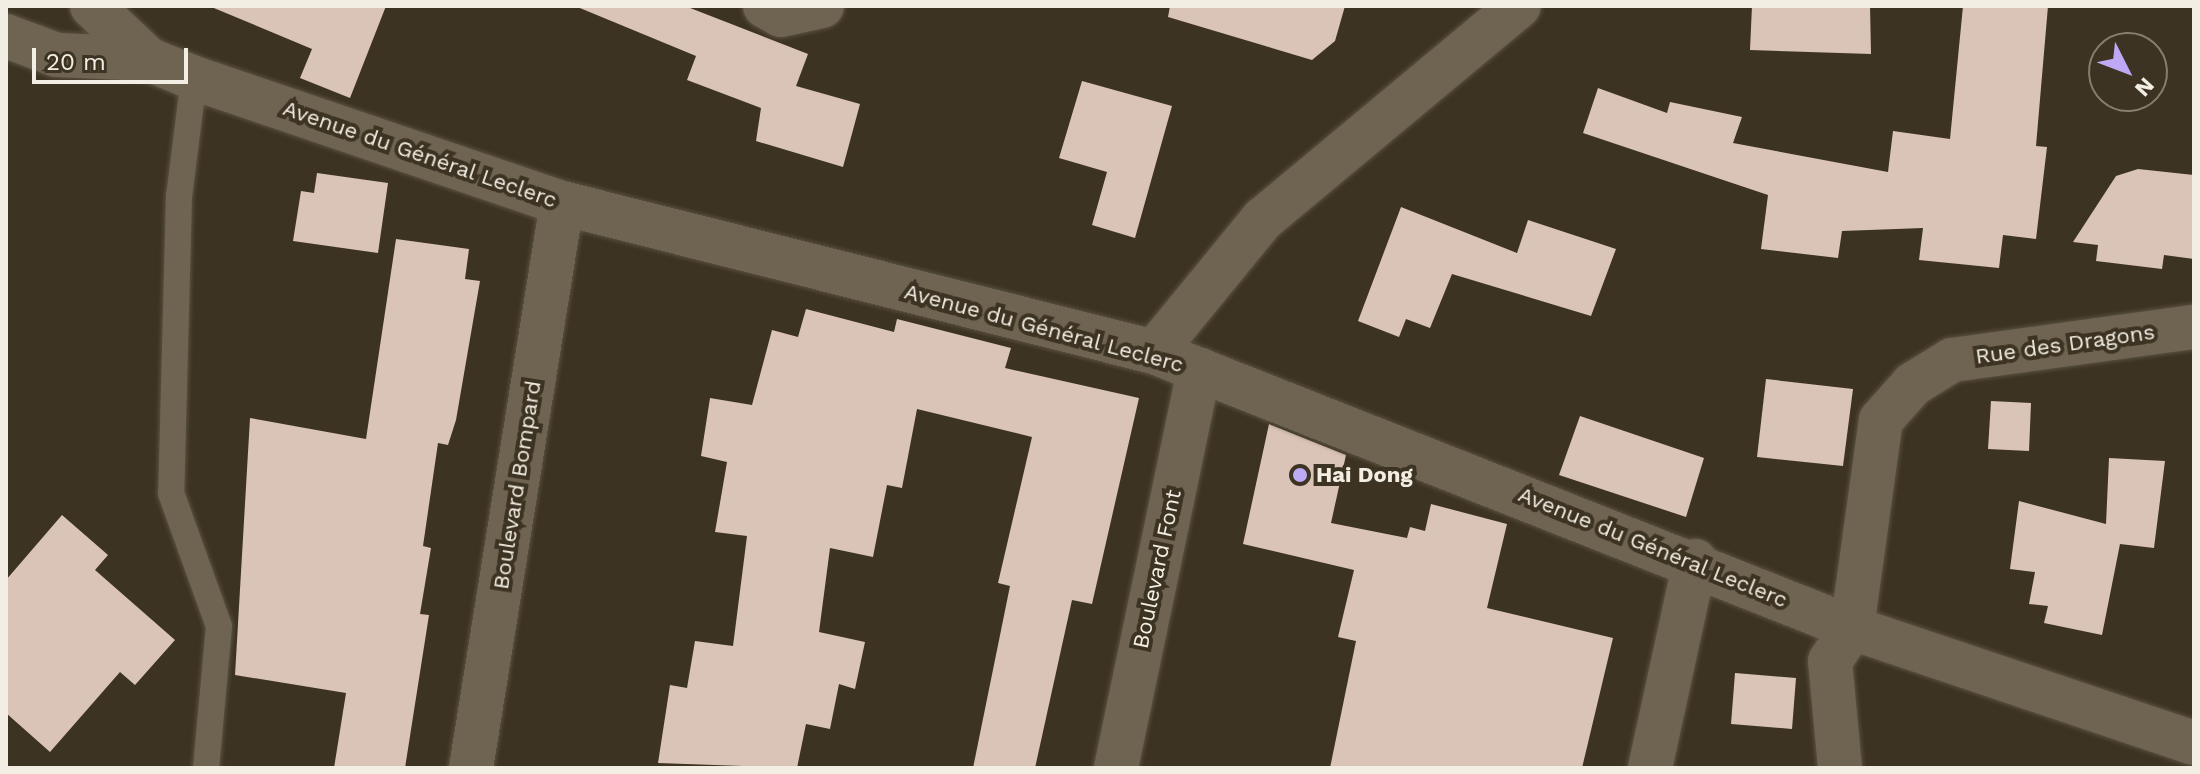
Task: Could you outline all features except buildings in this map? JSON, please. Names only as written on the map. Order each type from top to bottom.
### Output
[{"type":"street","name":"Avenue du Général Leclerc","points":[[92,6],[148,59]]},
{"type":"street","points":[[765,6],[781,15],[822,6]]},
{"type":"street","points":[[1154,352],[1263,219],[1519,6]]},
{"type":"street","name":"Avenue du Général Leclerc","points":[[6,36],[57,55],[148,59],[194,78],[562,203],[1154,352],[1695,561],[1852,628],[2194,743]]},
{"type":"street","name":"Boulevard Bompard","points":[[471,768],[562,203]]},
{"type":"street","name":"Rue des Dragons","points":[[1852,628],[1869,466],[1881,420],[1913,384],[1952,360],[1997,349],[2194,327]]},
{"type":"street","name":"Boulevard Font","points":[[1116,768],[1199,370]]},
{"type":"street","points":[[1650,768],[1695,561]]},
{"type":"street","points":[[1840,768],[1830,661],[1852,628]]},
{"type":"lane","points":[[194,78],[179,196],[171,493],[219,626],[206,768]]},
{"type":"place","name":"Hai Dong","points":[[1300,475]]}]
